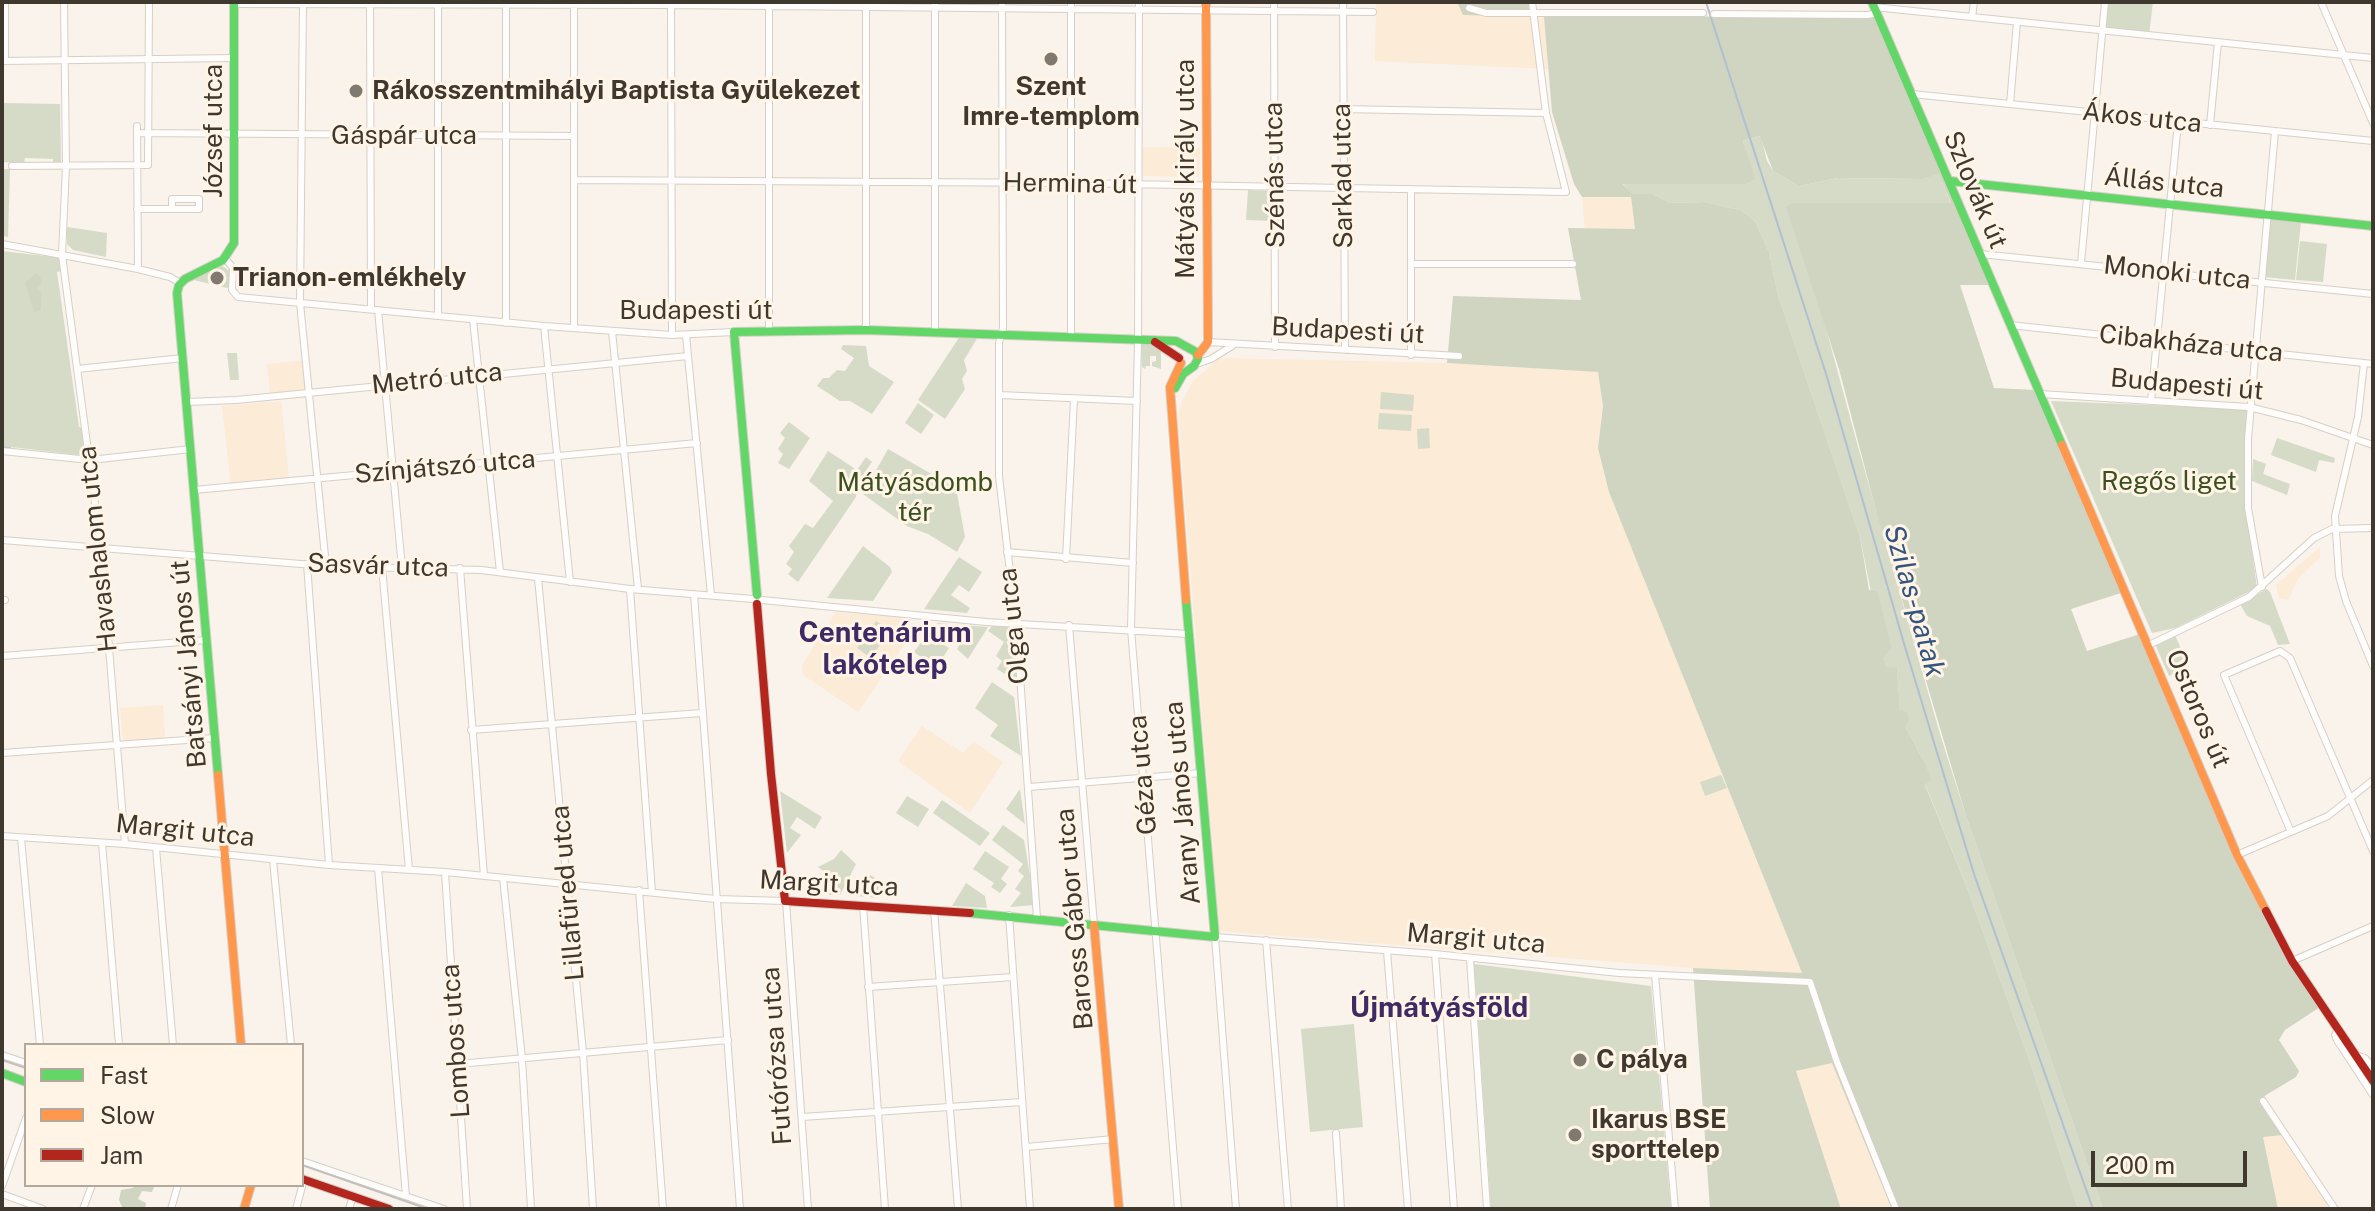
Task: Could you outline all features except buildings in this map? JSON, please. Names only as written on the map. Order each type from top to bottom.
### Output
[{"type":"street","points":[[5,2],[4,61],[234,58]]},
{"type":"street","name":"Havashalom utca","points":[[64,2],[66,166],[62,255],[101,549],[125,844]]},
{"type":"street","points":[[12,166],[148,165],[149,2]]},
{"type":"street","name":"Szénás utca","points":[[1274,2],[1275,347]]},
{"type":"street","name":"Sarkad utca","points":[[1343,2],[1345,350]]},
{"type":"street","points":[[1342,109],[1546,113],[1532,2]]},
{"type":"street","points":[[1972,17],[1974,2]]},
{"type":"street","points":[[2081,263],[2105,2]]},
{"type":"street","points":[[2321,2],[2373,123]]},
{"type":"street","points":[[234,3],[1206,6],[1274,11],[1373,12]]},
{"type":"street","name":"József utca","points":[[234,3],[234,239],[232,249],[225,258],[233,268],[232,290],[238,297]]},
{"type":"street","points":[[303,3],[300,303],[326,566]]},
{"type":"street","points":[[370,3],[374,310],[385,385],[402,568]]},
{"type":"street","points":[[506,3],[506,323]]},
{"type":"street","points":[[574,3],[574,328]]},
{"type":"street","points":[[671,3],[672,335]]},
{"type":"street","points":[[438,4],[438,316]]},
{"type":"street","points":[[769,5],[769,331]]},
{"type":"street","points":[[866,5],[866,330]]},
{"type":"street","points":[[934,5],[935,331]]},
{"type":"street","name":"Olga utca","points":[[1002,5],[999,476],[1029,787],[1037,918]]},
{"type":"street","points":[[1071,6],[1071,337]]},
{"type":"street","name":"Géza utca","points":[[1139,6],[1138,340],[1131,629],[1178,1209]]},
{"type":"street","name":"Mátyás király utca","points":[[1206,6],[1208,339]]},
{"type":"street","points":[[1714,14],[1874,7],[2373,58]]},
{"type":"street","name":"Szlovák út","points":[[1874,7],[2040,394]]},
{"type":"street","points":[[1469,8],[1486,13],[1703,13]]},
{"type":"street","points":[[2010,104],[2017,22]]},
{"type":"street","points":[[2210,125],[2218,42]]},
{"type":"street","name":"Ákos utca","points":[[1912,94],[2373,141]]},
{"type":"street","name":"Hermina út","points":[[574,180],[1071,183],[1566,192],[1546,113]]},
{"type":"street","points":[[2151,401],[2178,122]]},
{"type":"street","name":"Gáspár utca","points":[[137,165],[137,130],[234,136],[574,136]]},
{"type":"street","points":[[2262,587],[2248,508],[2249,407],[2275,131]]},
{"type":"street","points":[[137,165],[138,269]]},
{"type":"street","name":"Állás utca","points":[[1950,181],[2373,226]]},
{"type":"street","points":[[1411,189],[1411,355]]},
{"type":"street","points":[[137,209],[172,209]]},
{"type":"street","points":[[2,244],[138,269],[181,282],[225,258]]},
{"type":"street","name":"Monoki utca","points":[[1980,254],[2373,294]]},
{"type":"street","points":[[1411,264],[1573,264]]},
{"type":"street","name":"Batsányi János út","points":[[181,282],[177,293],[241,1043]]},
{"type":"street","name":"Budapesti út","points":[[238,297],[506,323],[672,335],[866,330],[1071,337],[1154,341],[1190,358],[1213,356],[1234,345]]},
{"type":"street","points":[[473,320],[500,572]]},
{"type":"street","name":"Cibakháza utca","points":[[2010,325],[2373,364]]},
{"type":"street","points":[[544,326],[570,582]]},
{"type":"street","points":[[612,331],[638,589]]},
{"type":"street","name":"Futórózsa utca","points":[[734,332],[771,774],[786,901],[808,1209]]},
{"type":"street","points":[[686,335],[711,595]]},
{"type":"street","points":[[1190,358],[1208,339]]},
{"type":"street","name":"Budapesti út","points":[[1208,339],[1234,345],[1459,356]]},
{"type":"street","name":"Metró utca","points":[[186,402],[236,400],[688,356]]},
{"type":"street","points":[[77,369],[183,358]]},
{"type":"street","name":"Arany János utca","points":[[1190,358],[1170,393],[1236,1209]]},
{"type":"street","points":[[2364,363],[2353,439],[2338,496],[2335,531],[2339,576],[2346,601],[2373,666]]},
{"type":"street","name":"Budapesti út","points":[[2040,394],[2249,407],[2301,420],[2373,445]]},
{"type":"street","name":"Ostoros út","points":[[2040,394],[2237,855],[2292,961],[2373,1081]]},
{"type":"street","points":[[999,395],[1137,401]]},
{"type":"street","points":[[1066,559],[1074,399]]},
{"type":"street","name":"Színjátszó utca","points":[[194,490],[697,443]]},
{"type":"street","points":[[2,451],[90,460],[191,449]]},
{"type":"street","points":[[2149,645],[2238,603],[2262,587],[2314,538],[2332,529],[2373,528]]},
{"type":"street","name":"Sasvár utca","points":[[2,540],[326,566],[460,568],[630,589],[1014,623],[1189,634]]},
{"type":"street","points":[[1007,552],[1133,563]]},
{"type":"street","points":[[307,564],[329,865]]},
{"type":"street","points":[[382,567],[409,870]]},
{"type":"street","points":[[460,568],[484,876]]},
{"type":"street","name":"Lillafüred utca","points":[[538,578],[583,1053],[593,1209]]},
{"type":"street","points":[[630,589],[652,892]]},
{"type":"street","points":[[694,594],[740,1209]]},
{"type":"street","name":"Baross Gábor utca","points":[[1069,625],[1119,1209]]},
{"type":"street","points":[[2,656],[207,640]]},
{"type":"street","points":[[2291,832],[2224,675],[2280,651],[2290,658],[2373,851]]},
{"type":"street","points":[[471,730],[702,713]]},
{"type":"street","points":[[2,753],[215,738]]},
{"type":"street","points":[[1029,787],[1201,773]]},
{"type":"street","points":[[2237,855],[2328,816],[2373,780]]},
{"type":"street","name":"Margit utca","points":[[2,836],[125,844],[329,865],[445,872],[716,899],[1009,915],[1157,932],[1655,975],[1810,982],[1837,1062],[1896,1209]]},
{"type":"street","points":[[21,838],[40,1043]]},
{"type":"street","points":[[102,843],[119,1043]]},
{"type":"street","points":[[156,848],[173,1043]]},
{"type":"street","points":[[273,860],[291,1043]]},
{"type":"street","points":[[378,868],[406,1196]]},
{"type":"street","name":"Lombos utca","points":[[445,872],[467,1209]]},
{"type":"street","points":[[503,878],[522,1059],[531,1209]]},
{"type":"street","points":[[639,890],[663,1209]]},
{"type":"street","points":[[863,905],[885,1209]]},
{"type":"street","points":[[934,910],[958,1209]]},
{"type":"street","points":[[1009,915],[1030,1209]]},
{"type":"street","points":[[2292,961],[2373,926]]},
{"type":"street","points":[[1266,940],[1288,1209]]},
{"type":"street","points":[[1387,951],[1408,1209]]},
{"type":"street","points":[[1435,954],[1454,1209]]},
{"type":"street","points":[[1470,959],[1487,1209]]},
{"type":"street","points":[[1655,975],[1675,1209]]},
{"type":"street","points":[[868,987],[1013,977]]},
{"type":"street","name":"Ostoros út","points":[[2338,1029],[2335,1035],[2337,1040],[2373,1095]]},
{"type":"street","points":[[458,1064],[728,1040]]},
{"type":"street","points":[[2,1055],[24,1062]]},
{"type":"street","name":"Ostoros út","points":[[2356,1055],[2365,1058],[2373,1068]]},
{"type":"street","points":[[2,1073],[24,1081]]},
{"type":"street","points":[[2263,1101],[2335,1209]]},
{"type":"street","points":[[802,1117],[1022,1102]]},
{"type":"street","points":[[2,1186],[24,1124]]},
{"type":"street","points":[[1336,1133],[1341,1209]]},
{"type":"street","points":[[1026,1147],[1114,1139]]},
{"type":"street","points":[[304,1162],[444,1209]]},
{"type":"street","points":[[304,1179],[389,1209]]},
{"type":"street","points":[[83,1209],[91,1187]]},
{"type":"street","points":[[171,1209],[177,1187]]},
{"type":"street","points":[[244,1209],[250,1187]]},
{"type":"street","points":[[296,1209],[301,1187]]},
{"type":"street","points":[[2,1194],[43,1209]]},
{"type":"street","points":[[349,1209],[353,1196]]},
{"type":"shaded area","points":[[1376,2],[1457,2],[1463,15],[1544,17],[1549,69],[1375,61]]},
{"type":"shaded area","points":[[1143,147],[1200,148],[1199,177],[1143,176]]},
{"type":"shaded area","points":[[1582,197],[1631,197],[1635,229],[1585,230]]},
{"type":"shaded area","points":[[1220,358],[1447,363],[1598,372],[1603,406],[1598,448],[1609,492],[1802,974],[1219,931],[1178,416],[1180,405],[1193,381]]},
{"type":"shaded area","points":[[306,360],[309,390],[270,393],[267,364]]},
{"type":"shaded area","points":[[281,401],[289,479],[231,485],[222,406]]},
{"type":"shaded area","points":[[2320,547],[2320,558],[2299,577],[2288,600],[2279,598],[2276,585]]},
{"type":"shaded area","points":[[836,612],[908,618],[905,631],[913,632],[858,712],[803,675],[802,665]]},
{"type":"shaded area","points":[[163,705],[165,739],[123,742],[120,708]]},
{"type":"shaded area","points":[[922,726],[963,753],[969,745],[976,743],[1003,762],[970,813],[900,763],[899,759]]},
{"type":"shaded area","points":[[1833,1062],[1892,1209],[1841,1209],[1796,1071]]},
{"type":"shaded area","points":[[2283,1135],[2331,1209],[2278,1209],[2263,1136]]},
{"type":"green space","points":[[1457,2],[1532,2],[1531,17],[1463,15]]},
{"type":"green space","points":[[2105,2],[2153,2],[2149,35],[2102,30]]},
{"type":"green space","points":[[1875,16],[1990,285],[1960,285],[1994,388],[2036,390],[2124,592],[2071,609],[2087,651],[2140,634],[2235,856],[2320,1007],[2285,1030],[2279,1040],[2299,1071],[2296,1077],[2260,1102],[2283,1135],[2263,1137],[2278,1209],[2103,1209],[1966,816],[1878,518],[1839,369],[1786,207],[1792,203],[1951,203],[1939,173],[1924,179],[1838,178],[1799,186],[1773,171],[1760,136],[1743,141],[1755,179],[1746,184],[1623,184],[1632,194],[1653,194],[1670,203],[1704,202],[1740,210],[1755,221],[1769,252],[1778,295],[1860,537],[1869,590],[1877,591],[1891,647],[1884,657],[1886,667],[1897,668],[1900,710],[1907,713],[1909,720],[1905,726],[1931,779],[1925,785],[1966,885],[2030,1062],[2078,1209],[1892,1209],[1832,1063],[1796,1071],[1841,1209],[1710,1209],[1693,968],[1802,973],[1609,492],[1598,448],[1603,406],[1598,372],[1447,363],[1453,296],[1581,300],[1568,228],[1635,229],[1631,197],[1582,197],[1574,184],[1552,112],[1544,17]]},
{"type":"green space","points":[[2,103],[60,104],[61,163],[53,163],[53,159],[25,158],[24,163],[2,162]]},
{"type":"green space","points":[[1761,136],[1767,161],[1773,171],[1799,186],[1838,178],[1924,179],[1939,172],[1951,204],[1792,203],[1940,734],[2103,1209],[2078,1209],[2030,1062],[1966,885],[1925,784],[1925,763],[1900,710],[1897,669],[1886,667],[1860,537],[1778,295],[1769,252],[1755,221],[1740,210],[1704,202],[1670,203],[1653,194],[1631,194],[1623,183],[1746,184],[1754,179],[1743,141]]},
{"type":"green space","points":[[2,169],[10,169],[8,237],[2,236]]},
{"type":"green space","points":[[1248,190],[1271,191],[1272,221],[1246,220]]},
{"type":"green space","points":[[2271,218],[2301,222],[2295,280],[2264,277]]},
{"type":"green space","points":[[67,227],[107,233],[106,257],[73,250],[67,244]]},
{"type":"green space","points":[[2300,241],[2327,244],[2323,282],[2296,280]]},
{"type":"green space","points":[[2,251],[62,258],[63,271],[57,272],[79,427],[83,428],[88,456],[2,446]]},
{"type":"green space","points":[[222,266],[230,271],[230,285],[227,288],[190,279]]},
{"type":"green space","points":[[37,273],[42,281],[37,288],[41,294],[41,310],[34,313],[25,282]]},
{"type":"green space","points":[[960,336],[978,337],[964,360],[967,371],[962,379],[965,389],[945,419],[918,400]]},
{"type":"green space","points":[[1143,342],[1155,343],[1161,348],[1161,369],[1152,366],[1156,356],[1150,356],[1150,366],[1142,367]]},
{"type":"green space","points":[[843,345],[866,346],[869,366],[894,382],[872,414],[850,401],[840,401],[817,386],[823,378],[829,378],[837,370],[845,371],[854,358],[841,349]]},
{"type":"green space","points":[[227,353],[237,353],[239,380],[230,380]]},
{"type":"green space","points":[[1381,392],[1414,395],[1413,411],[1380,409]]},
{"type":"green space","name":"Regős liget","points":[[2051,401],[2248,409],[2246,508],[2257,588],[2175,628],[2152,633]]},
{"type":"green space","points":[[918,403],[934,415],[921,434],[905,423]]},
{"type":"green space","points":[[1379,413],[1412,415],[1411,431],[1378,429]]},
{"type":"green space","points":[[789,422],[810,438],[789,469],[778,463],[783,454],[778,449],[785,438],[780,433]]},
{"type":"green space","points":[[1429,428],[1430,448],[1418,449],[1417,429]]},
{"type":"green space","points":[[2277,438],[2335,458],[2334,463],[2319,460],[2316,472],[2271,455]]},
{"type":"green space","name":"Mátyásdomb tér","points":[[888,449],[956,488],[965,537],[957,552],[928,534],[907,526],[863,494]]},
{"type":"green space","points":[[828,451],[857,470],[866,457],[872,462],[858,482],[856,497],[798,582],[788,574],[792,569],[786,564],[794,552],[789,546],[805,524],[813,528],[833,501],[809,481]]},
{"type":"green space","points":[[2253,459],[2266,464],[2263,474],[2290,484],[2287,495],[2252,481]]},
{"type":"green space","points":[[863,546],[892,572],[873,601],[827,598]]},
{"type":"green space","points":[[959,557],[982,572],[969,592],[959,585],[951,595],[970,608],[967,613],[924,609]]},
{"type":"green space","points":[[2267,589],[2290,644],[2278,645],[2270,626],[2247,616],[2240,604]]},
{"type":"green space","points":[[876,621],[890,630],[871,658],[857,648]]},
{"type":"green space","points":[[936,623],[988,627],[968,659],[957,649],[962,640]]},
{"type":"green space","points":[[992,626],[1012,627],[1017,682],[997,669],[1002,661],[996,656],[1004,642],[988,631]]},
{"type":"green space","points":[[927,634],[949,648],[936,668],[914,652]]},
{"type":"green space","points":[[2175,635],[2189,667],[2169,676],[2155,644]]},
{"type":"green space","points":[[992,682],[1014,697],[1021,756],[990,736],[998,725],[975,708]]},
{"type":"green space","points":[[1721,775],[1727,788],[1705,796],[1700,782]]},
{"type":"green space","points":[[1020,789],[1025,824],[1006,809]]},
{"type":"green space","points":[[780,791],[822,817],[815,829],[797,817],[790,828],[801,835],[787,853]]},
{"type":"green space","points":[[907,796],[929,809],[918,827],[896,813]]},
{"type":"green space","points":[[942,800],[990,833],[980,846],[933,813]]},
{"type":"green space","points":[[1003,825],[1024,840],[1035,905],[1010,907],[1021,893],[1015,889],[1024,876],[1018,871],[1023,864],[992,840]]},
{"type":"green space","points":[[841,850],[856,864],[840,895],[824,895],[832,877],[818,867],[834,859]]},
{"type":"green space","points":[[985,851],[1009,867],[1001,879],[1007,884],[1000,893],[991,887],[994,883],[973,869]]},
{"type":"green space","points":[[870,875],[889,886],[879,898],[856,896]]},
{"type":"green space","points":[[966,883],[985,896],[987,908],[952,906]]},
{"type":"green space","name":"Ikarus BSE sporttelep","points":[[1474,964],[1651,986],[1671,1209],[1491,1209]]},
{"type":"green space","points":[[1354,1024],[1363,1127],[1310,1132],[1301,1029]]},
{"type":"green space","points":[[154,1187],[152,1192],[142,1191],[138,1199],[146,1203],[145,1209],[122,1207],[119,1200],[121,1190]]},
{"type":"waterway","name":"Szilas-patak","points":[[1706,2],[1827,377],[1974,874],[2093,1209]]},
{"type":"waterway","points":[[2,447],[10,448]]},
{"type":"tram line","points":[[2,1060],[24,1067]]},
{"type":"tram line","points":[[304,1166],[428,1209]]},
{"type":"traffic: fast","points":[[218,775],[177,293],[185,279],[223,260],[234,243],[234,2]]},
{"type":"traffic: fast","points":[[1872,2],[2062,445]]},
{"type":"traffic: fast","points":[[1950,181],[2373,226]]},
{"type":"traffic: fast","points":[[757,595],[734,332],[866,330],[1176,341],[1196,352],[1198,359],[1183,374],[1175,388]]},
{"type":"traffic: fast","points":[[970,913],[1215,937],[1186,600]]},
{"type":"traffic: fast","points":[[2,1073],[24,1081]]},
{"type":"traffic: slow","points":[[1198,355],[1208,342],[1206,2]]},
{"type":"traffic: slow","points":[[1181,363],[1170,387],[1186,600]]},
{"type":"traffic: slow","points":[[2062,445],[2237,855],[2266,911]]},
{"type":"traffic: slow","points":[[218,775],[241,1043]]},
{"type":"traffic: slow","points":[[1094,925],[1119,1209]]},
{"type":"traffic: slow","points":[[244,1209],[250,1187]]},
{"type":"traffic: jam","points":[[1155,342],[1179,358]]},
{"type":"traffic: jam","points":[[757,604],[785,901],[970,913]]},
{"type":"traffic: jam","points":[[2266,911],[2292,961],[2373,1081]]},
{"type":"traffic: jam","points":[[304,1180],[389,1209]]},
{"type":"place","name":"Szent Imre-templom","points":[[1051,59]]},
{"type":"place","name":"Rákosszentmihályi Baptista Gyülekezet","points":[[356,91]]},
{"type":"place","name":"Trianon-emlékhely","points":[[217,278]]},
{"type":"place","name":"C pálya","points":[[1580,1060]]},
{"type":"place","name":"Ikarus BSE sporttelep","points":[[1575,1135]]},
{"type":"district","name":"Centenárium lakótelep","points":[[885,649]]},
{"type":"district","name":"Újmátyásföld","points":[[1439,1008]]}]
